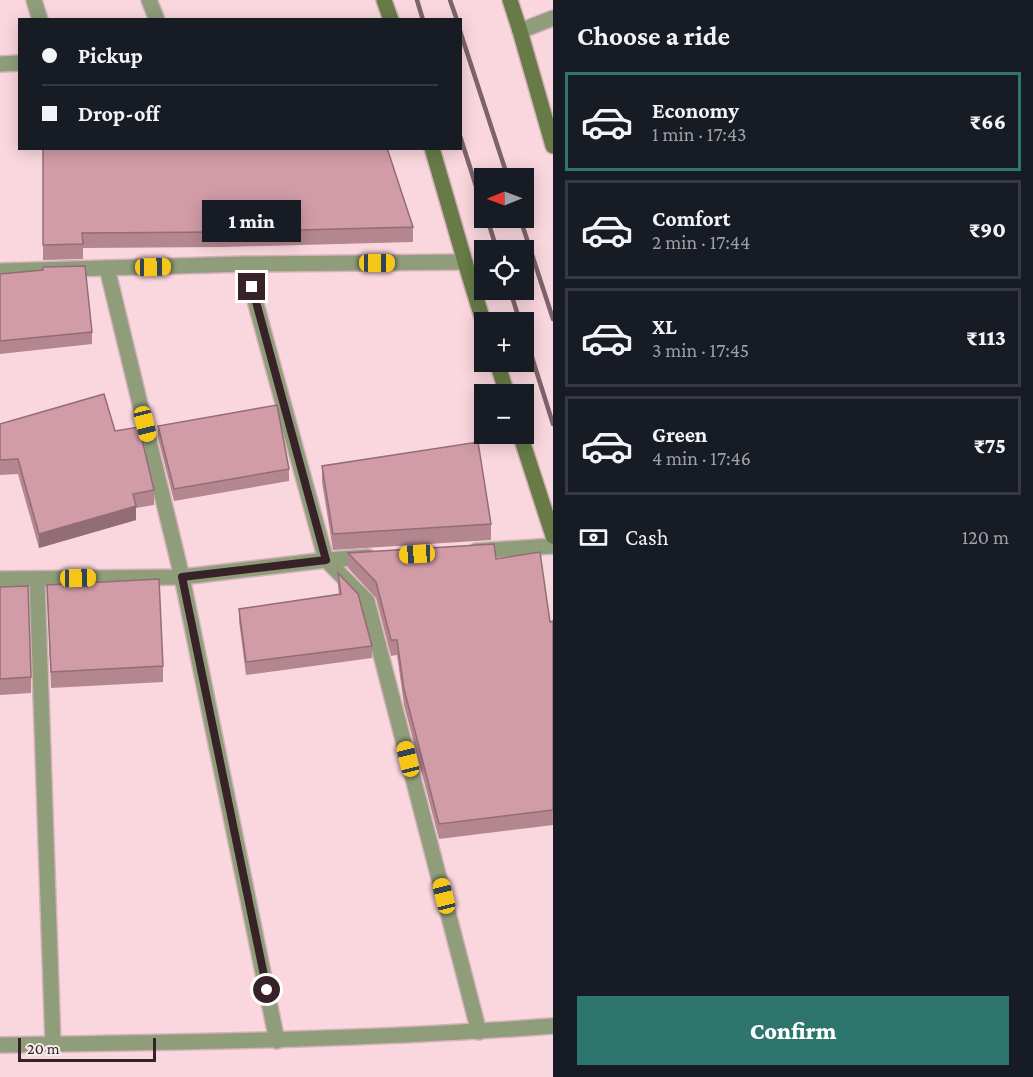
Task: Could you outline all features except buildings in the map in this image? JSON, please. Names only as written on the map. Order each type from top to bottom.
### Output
[{"type":"main road","points":[[384,0],[390,18]]},
{"type":"main road","points":[[510,0],[553,146]]},
{"type":"main road","points":[[433,150],[480,312]]},
{"type":"main road","points":[[523,444],[553,536]]},
{"type":"street","points":[[34,0],[39,18]]},
{"type":"street","points":[[149,0],[156,18]]},
{"type":"street","points":[[520,31],[553,18]]},
{"type":"street","points":[[0,64],[18,63]]},
{"type":"street","points":[[0,270],[465,262]]},
{"type":"street","points":[[245,264],[326,560],[368,601],[479,1032]]},
{"type":"street","points":[[107,268],[182,577],[277,1041]]},
{"type":"street","points":[[458,552],[553,546]]},
{"type":"street","points":[[0,579],[182,577],[326,560],[386,556]]},
{"type":"street","points":[[37,579],[53,1044]]},
{"type":"street","points":[[0,1045],[277,1041],[479,1032],[553,1026]]},
{"type":"railway","points":[[417,0],[422,18]]},
{"type":"railway","points":[[450,0],[456,18]]},
{"type":"railway","points":[[462,37],[505,168]]},
{"type":"railway","points":[[462,142],[474,180]]},
{"type":"railway","points":[[490,228],[494,240]]},
{"type":"railway","points":[[523,228],[553,319]]},
{"type":"railway","points":[[513,300],[517,312]]},
{"type":"railway","points":[[534,364],[553,424]]},
{"type":"route","points":[[252,287],[326,560],[182,577],[267,990]]}]
